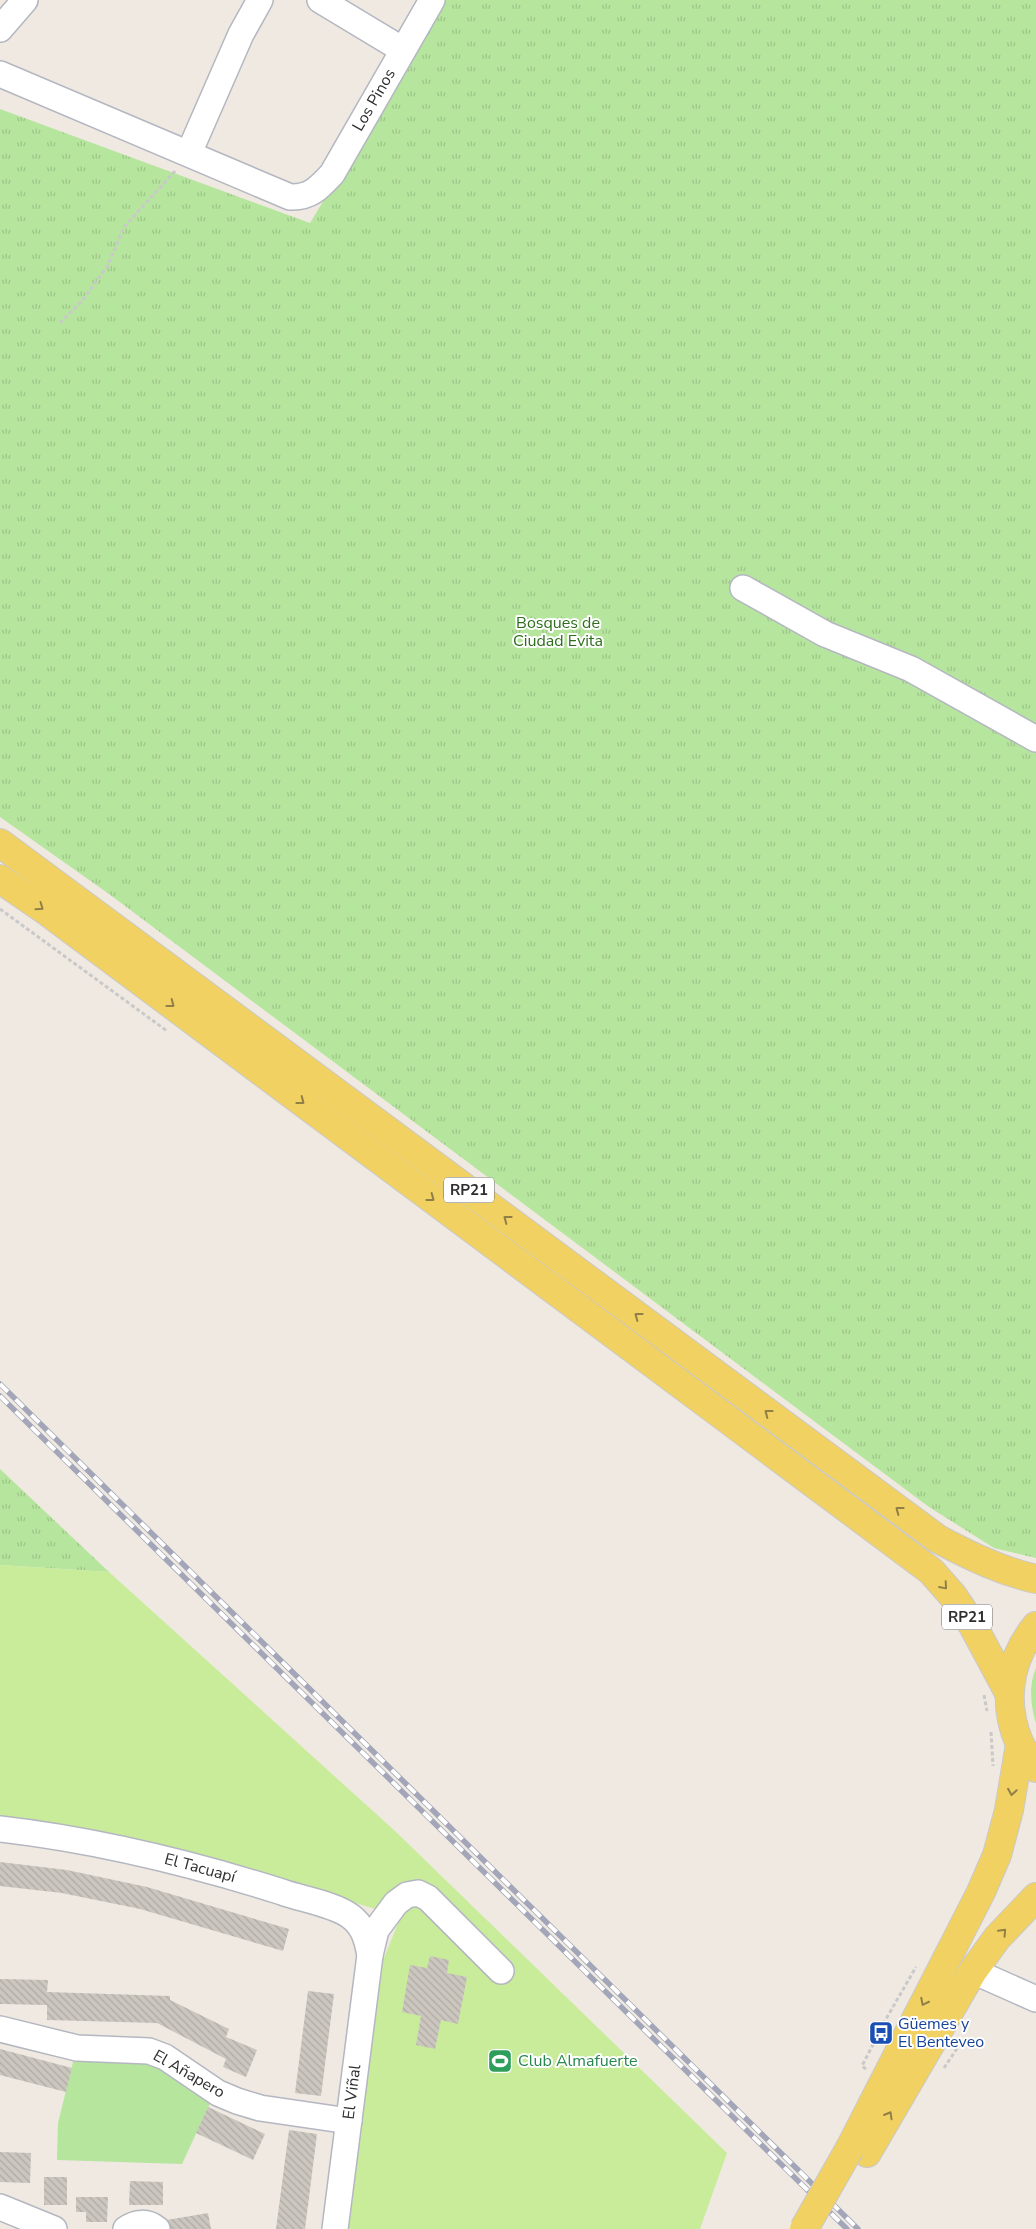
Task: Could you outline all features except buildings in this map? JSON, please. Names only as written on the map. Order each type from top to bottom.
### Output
[{"type":"main road","name":"RP21","points":[[0,843],[938,1539],[976,1559],[1008,1572],[1036,1579]]},
{"type":"main road","name":"RP21","points":[[0,879],[77,934],[932,1572],[953,1596],[972,1624],[996,1692],[1012,1722],[1020,1744],[1036,1768]]},
{"type":"main road","name":"RP21","points":[[996,1692],[1013,1666],[1023,1642],[1036,1626]]},
{"type":"main road","points":[[824,2229],[858,2152],[884,2081],[918,2066],[981,1892],[997,1855],[1010,1810],[1020,1744]]},
{"type":"main road","points":[[804,2229],[918,2066],[973,1971],[998,1938],[1036,1897]]},
{"type":"street","points":[[0,29],[25,0]]},
{"type":"street","points":[[0,74],[189,153],[241,34],[260,0]]},
{"type":"street","points":[[320,0],[403,50]]},
{"type":"street","name":"Los Pinos","points":[[189,153],[290,197],[301,198],[309,195],[332,174],[432,0]]},
{"type":"street","points":[[743,588],[825,634],[911,669],[1036,739]]},
{"type":"street","name":"El Tacuapí","points":[[0,1829],[48,1834],[129,1850],[230,1876],[332,1908],[350,1916],[361,1927],[367,1940],[370,1955]]},
{"type":"street","name":"El Viñal","points":[[335,2229],[370,1955],[376,1930],[396,1902],[407,1895],[418,1893],[428,1898],[501,1971]]},
{"type":"street","points":[[973,1971],[1036,1999]]},
{"type":"street","name":"El Añapero","points":[[0,2028],[77,2048],[149,2051],[165,2057],[218,2093],[237,2101],[260,2108],[349,2121]]},
{"type":"street","points":[[0,2207],[54,2229]]},
{"type":"street","points":[[126,2229],[140,2223],[147,2223],[157,2229]]},
{"type":"path","points":[[60,323],[82,301],[107,267],[124,227],[186,159],[189,153]]},
{"type":"path","points":[[0,909],[174,1036]]},
{"type":"path","points":[[988,1714],[996,1692]]},
{"type":"path","points":[[991,1730],[993,1768]]},
{"type":"path","points":[[884,2081],[862,2066],[886,2019],[920,1960]]},
{"type":"path","points":[[918,2066],[962,2041]]},
{"type":"green space","name":"Bosques de Ciudad Evita","points":[[445,0],[1036,0],[1036,1558],[994,1548],[929,1507],[109,894],[0,817],[0,109],[310,223]]},
{"type":"green space","points":[[0,1469],[109,1572],[0,1565]]},
{"type":"green space","points":[[0,1565],[109,1572],[395,1831],[727,2153],[700,2229],[345,2229],[379,1970],[399,1921],[375,1909],[232,1865],[135,1839],[0,1816]]},
{"type":"green space","points":[[1036,1668],[1036,1724],[1031,1696],[1033,1675]]},
{"type":"green space","points":[[75,2054],[148,2057],[213,2097],[182,2164],[57,2160],[58,2123]]},
{"type":"railway","points":[[0,1384],[858,2229]]},
{"type":"railway","points":[[0,1396],[847,2229]]},
{"type":"place","name":"Güemes y El Benteveo","points":[[881,2033]]},
{"type":"place","name":"Club Almafuerte","points":[[500,2061]]}]
